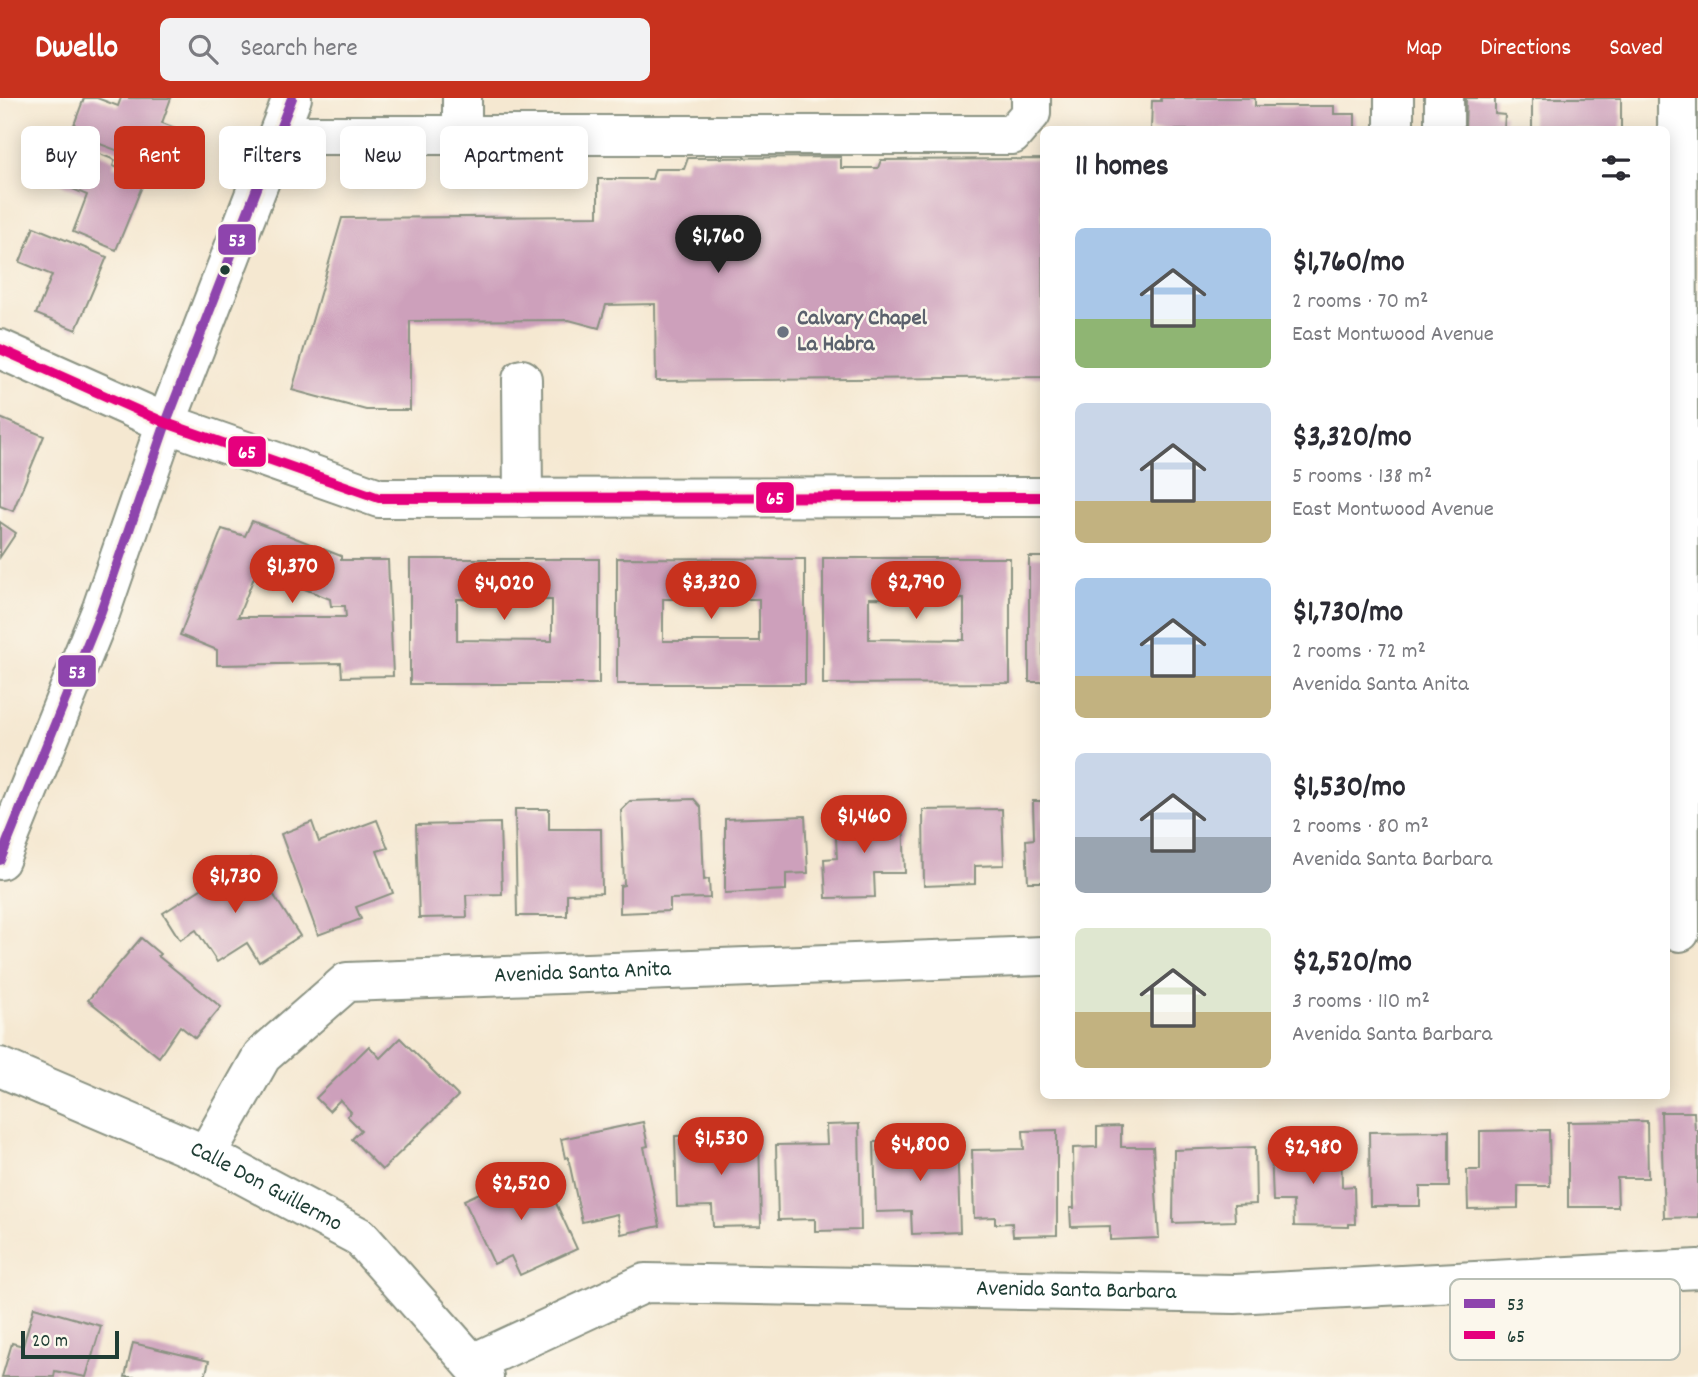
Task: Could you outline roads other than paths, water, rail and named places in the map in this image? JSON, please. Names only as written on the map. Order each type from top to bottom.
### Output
[{"type":"street","points":[[281,126],[292,98]]},
{"type":"street","points":[[1394,98],[1394,126]]},
{"type":"street","points":[[1444,98],[1444,126]]},
{"type":"street","points":[[1677,98],[1681,933]]},
{"type":"street","points":[[326,130],[462,116],[1012,135],[1036,114]]},
{"type":"street","points":[[0,860],[101,611],[166,423],[257,189]]},
{"type":"street","points":[[0,349],[166,423],[379,498],[1040,497]]},
{"type":"street","points":[[522,379],[523,498]]},
{"type":"street","name":"Avenida Santa Anita","points":[[206,1155],[262,1056],[347,982],[1040,956]]},
{"type":"street","name":"Calle Don Guillermo","points":[[0,1067],[206,1155],[360,1237],[479,1370]]},
{"type":"street","name":"Avenida Santa Barbara","points":[[1513,1279],[1698,1269]]},
{"type":"street","name":"Avenida Santa Barbara","points":[[479,1370],[645,1283],[1235,1294],[1450,1282]]},
{"type":"place","name":"Calvary Chapel La Habra","points":[[783,332]]}]
